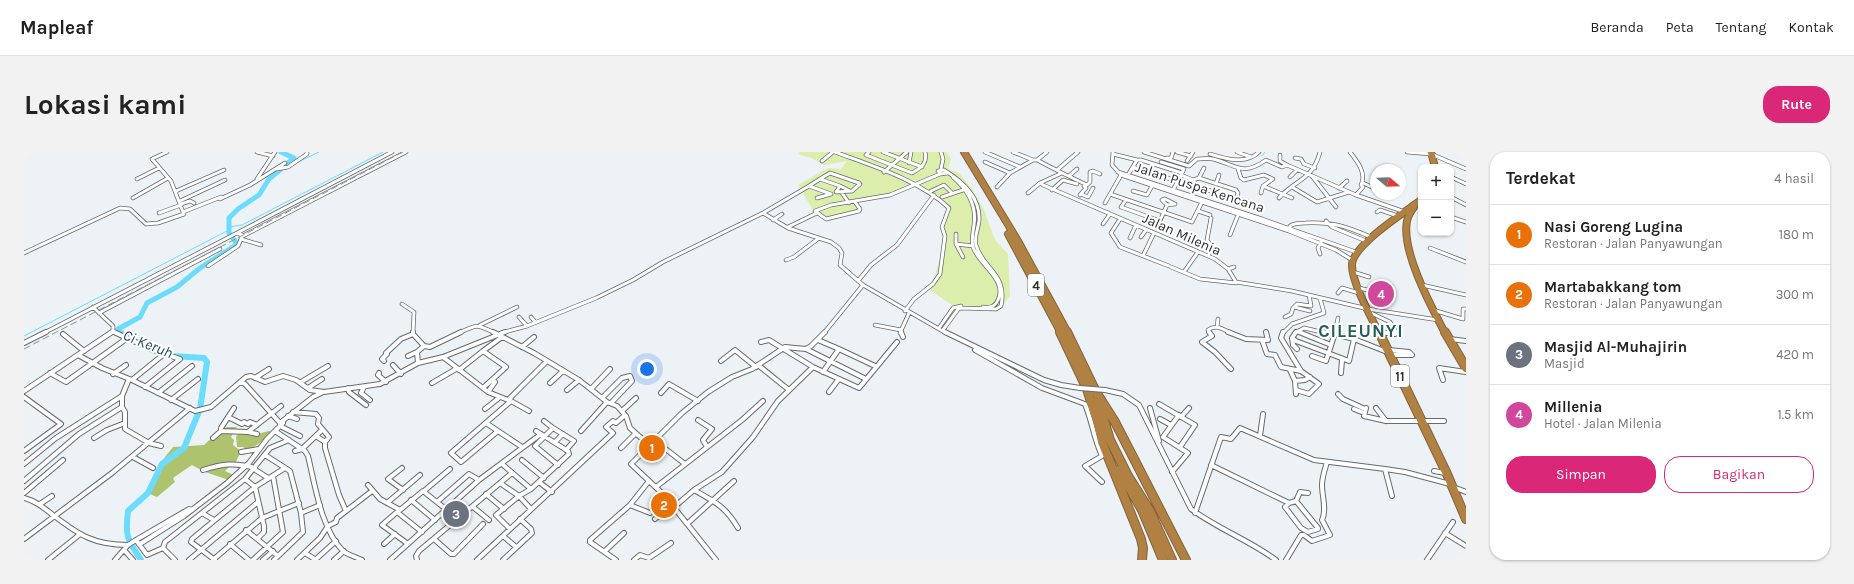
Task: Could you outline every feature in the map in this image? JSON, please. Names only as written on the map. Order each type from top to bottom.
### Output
[{"type":"highway","name":"4","points":[[958,152],[1012,240],[1067,344],[1091,394],[1100,426],[1115,462],[1136,500],[1163,560]]},
{"type":"highway","name":"4","points":[[964,152],[1018,241],[1059,314],[1096,392],[1110,440],[1128,476],[1150,511],[1172,560]]},
{"type":"highway","points":[[1431,153],[1434,164]]},
{"type":"highway","points":[[1352,260],[1356,252],[1369,239],[1418,204]]},
{"type":"highway","points":[[1418,205],[1406,223],[1413,262],[1433,310],[1448,339],[1463,360],[1466,368]]},
{"type":"highway","points":[[1398,218],[1406,223]]},
{"type":"highway","name":"11","points":[[1352,260],[1353,272],[1368,310],[1452,485],[1466,519]]},
{"type":"highway","points":[[1096,392],[1114,422],[1186,560]]},
{"type":"highway","points":[[1100,426],[1102,442],[1141,539],[1143,548],[1142,560]]},
{"type":"street","points":[[153,161],[152,159],[167,152]]},
{"type":"street","points":[[153,161],[172,152]]},
{"type":"street","points":[[257,152],[271,156]]},
{"type":"street","points":[[257,180],[258,175],[274,152]]},
{"type":"street","points":[[276,169],[285,168],[306,155],[307,152]]},
{"type":"street","points":[[24,343],[392,152]]},
{"type":"street","points":[[208,266],[235,248],[241,238],[406,152]]},
{"type":"street","points":[[822,161],[834,152],[847,156],[934,195],[943,201],[949,208],[942,226],[945,234],[941,270],[933,284],[918,295],[907,312],[900,333],[904,337]]},
{"type":"street","points":[[847,156],[851,152]]},
{"type":"street","points":[[885,152],[922,167]]},
{"type":"street","points":[[884,172],[907,152]]},
{"type":"street","points":[[909,163],[911,152]]},
{"type":"street","points":[[859,161],[868,153],[912,173],[922,167],[926,161],[925,152]]},
{"type":"street","points":[[788,227],[817,213],[815,211],[849,202],[884,197],[914,186],[930,178],[941,170],[943,159],[941,152]]},
{"type":"street","points":[[985,152],[1020,167]]},
{"type":"street","points":[[1013,152],[1035,160],[1087,185],[1090,182],[1090,172],[1094,171],[1100,174]]},
{"type":"street","points":[[1022,155],[1025,152]]},
{"type":"street","points":[[996,186],[1010,172],[1035,160],[1047,152]]},
{"type":"street","points":[[1057,170],[1078,152]]},
{"type":"street","points":[[1144,152],[1190,166],[1197,159],[1212,159],[1238,169],[1255,168],[1264,160],[1282,167],[1287,166]]},
{"type":"street","points":[[1148,152],[1170,159],[1173,152]]},
{"type":"street","points":[[1177,152],[1191,156]]},
{"type":"street","points":[[1187,161],[1193,152]]},
{"type":"street","points":[[1236,152],[1252,157]]},
{"type":"street","points":[[1210,154],[1231,161],[1252,157],[1257,155],[1259,152]]},
{"type":"street","points":[[1279,198],[1281,194],[1311,176],[1320,152]]},
{"type":"street","points":[[1350,152],[1363,172],[1362,188],[1356,195]]},
{"type":"street","points":[[1407,152],[1431,153],[1466,169]]},
{"type":"street","points":[[1113,153],[1181,174],[1193,180],[1197,187],[1256,204],[1258,207]]},
{"type":"street","name":"Jalan Puspa Kencana","points":[[1113,153],[1112,165],[1116,171],[1122,174],[1152,186],[1173,191],[1261,220],[1321,242],[1356,252]]},
{"type":"street","points":[[1280,155],[1280,161],[1287,166],[1356,195],[1405,212]]},
{"type":"street","points":[[1295,158],[1302,159],[1304,164],[1315,168]]},
{"type":"street","points":[[1128,174],[1137,160]]},
{"type":"street","points":[[153,161],[168,178],[176,192],[184,213]]},
{"type":"street","points":[[24,253],[120,208],[130,209],[149,224],[184,213],[250,185],[285,162]]},
{"type":"street","points":[[984,162],[1010,172]]},
{"type":"street","points":[[1161,162],[1185,170],[1181,174],[1173,191]]},
{"type":"street","points":[[1133,167],[1177,181]]},
{"type":"street","points":[[137,179],[159,168]]},
{"type":"street","points":[[1199,178],[1204,168]]},
{"type":"street","points":[[1069,176],[1077,169]]},
{"type":"street","points":[[1238,169],[1241,178],[1246,180],[1251,177],[1264,175]]},
{"type":"street","points":[[176,192],[224,170]]},
{"type":"street","points":[[941,170],[954,178],[974,198],[979,212],[976,246],[996,274],[1004,294],[1001,306],[996,309],[955,309]]},
{"type":"street","points":[[941,170],[946,173]]},
{"type":"street","points":[[1290,177],[1297,170]]},
{"type":"street","points":[[1259,172],[1274,180],[1263,186]]},
{"type":"street","points":[[78,355],[113,374],[130,380],[195,411],[211,407],[249,376],[265,382],[283,376],[301,382],[308,388],[324,392],[364,388],[386,382],[418,363],[444,358],[498,335],[527,326],[596,298],[633,280],[663,262],[763,214],[830,173],[859,183],[854,190],[817,198]]},
{"type":"street","points":[[1028,193],[1040,183],[1062,173]]},
{"type":"street","points":[[1105,203],[1122,174]]},
{"type":"street","name":"Jalan Puspa Kencana","points":[[1122,174],[1128,174],[1238,215],[1261,220]]},
{"type":"street","points":[[1216,184],[1219,176]]},
{"type":"street","points":[[1311,176],[1336,207]]},
{"type":"street","points":[[132,198],[168,178]]},
{"type":"street","points":[[1193,180],[1199,178],[1238,191],[1236,199]]},
{"type":"street","points":[[1454,178],[1464,183],[1466,180]]},
{"type":"street","points":[[820,179],[850,191]]},
{"type":"street","points":[[159,213],[225,180]]},
{"type":"street","points":[[1052,190],[1063,180],[1076,184]]},
{"type":"street","points":[[1339,188],[1347,181]]},
{"type":"street","points":[[1271,182],[1275,184]]},
{"type":"street","name":"Jalan Milenia","points":[[1040,183],[1052,190],[1084,202],[1136,226],[1215,259],[1228,269],[1236,282]]},
{"type":"street","points":[[1363,183],[1370,186]]},
{"type":"street","points":[[931,191],[944,185],[952,193]]},
{"type":"street","points":[[809,186],[831,194]]},
{"type":"street","points":[[840,186],[836,191],[849,202]]},
{"type":"street","points":[[1078,200],[1086,188],[1084,186]]},
{"type":"street","points":[[1133,191],[1147,195],[1152,186]]},
{"type":"street","points":[[1261,193],[1264,190],[1263,186]]},
{"type":"street","points":[[1263,186],[1292,198]]},
{"type":"street","points":[[1292,187],[1316,202],[1349,192]]},
{"type":"street","points":[[1084,202],[1093,188]]},
{"type":"street","points":[[942,198],[966,189]]},
{"type":"street","points":[[941,329],[955,309],[964,305],[993,307],[1000,299],[999,288],[973,246],[972,230],[974,211],[972,201],[966,189]]},
{"type":"street","points":[[1081,194],[1088,197]]},
{"type":"street","points":[[1110,194],[1192,222],[1202,202]]},
{"type":"street","points":[[858,281],[871,265],[897,245],[934,195]]},
{"type":"street","points":[[184,213],[221,197]]},
{"type":"street","points":[[1454,198],[1466,204]]},
{"type":"street","points":[[1126,200],[1121,207],[1160,222],[1167,205]]},
{"type":"street","points":[[181,203],[190,201],[194,202]]},
{"type":"street","points":[[817,213],[826,219],[858,211],[860,208],[854,202]]},
{"type":"street","points":[[1377,212],[1380,210],[1398,218]]},
{"type":"street","points":[[1198,211],[1210,217],[1206,240],[1212,247],[1208,256]]},
{"type":"street","points":[[763,214],[788,227],[819,238],[840,249],[842,253],[840,264],[863,285],[907,312],[974,347],[1048,382],[1066,387],[1105,390],[1123,394],[1139,405],[1188,505],[1195,513],[1256,545],[1276,560]]},
{"type":"street","points":[[773,220],[782,214]]},
{"type":"street","points":[[1103,224],[1110,214]]},
{"type":"street","points":[[1230,235],[1238,215]]},
{"type":"street","points":[[1454,218],[1466,222]]},
{"type":"street","points":[[1120,219],[1112,234],[1120,247],[1200,279],[1237,284],[1236,282],[1309,295],[1368,310],[1438,320]]},
{"type":"street","points":[[1290,230],[1290,226],[1294,224],[1326,221],[1332,227],[1369,239]]},
{"type":"street","points":[[1130,238],[1136,226]]},
{"type":"street","points":[[1141,236],[1146,230]]},
{"type":"street","points":[[237,233],[240,233],[241,238],[261,245]]},
{"type":"street","points":[[1142,256],[1154,233]]},
{"type":"street","points":[[956,234],[956,244],[963,257]]},
{"type":"street","points":[[786,260],[794,257],[819,238]]},
{"type":"street","points":[[1320,254],[1318,251],[1321,242]]},
{"type":"street","name":"Jalan Puspa Kencana","points":[[1321,242],[1352,260]]},
{"type":"street","points":[[956,244],[973,246]]},
{"type":"street","points":[[1430,248],[1466,262]]},
{"type":"street","points":[[99,313],[220,249]]},
{"type":"street","points":[[1184,272],[1198,252]]},
{"type":"street","points":[[1228,269],[1234,267]]},
{"type":"street","points":[[1353,272],[1369,277]]},
{"type":"street","points":[[806,349],[818,340],[844,305],[863,285]]},
{"type":"street","points":[[1422,285],[1466,295]]},
{"type":"street","points":[[1338,293],[1342,288],[1380,293]]},
{"type":"street","points":[[1285,317],[1291,314],[1294,307],[1298,304],[1311,306],[1309,295]]},
{"type":"street","points":[[1290,370],[1295,381],[1296,392],[1309,394],[1319,384],[1301,371],[1280,338],[1281,334],[1286,328],[1324,313],[1320,298]]},
{"type":"street","points":[[402,304],[414,312],[413,334],[424,346]]},
{"type":"street","points":[[93,307],[113,326],[113,331]]},
{"type":"street","points":[[408,356],[417,352],[424,346],[431,346],[517,307]]},
{"type":"street","points":[[1294,307],[1310,311]]},
{"type":"street","points":[[1433,310],[1463,319],[1463,309],[1466,309]]},
{"type":"street","points":[[1368,310],[1379,316],[1382,320],[1390,322],[1397,333],[1378,332]]},
{"type":"street","points":[[519,317],[527,326]]},
{"type":"street","points":[[531,317],[535,322]]},
{"type":"street","points":[[1217,327],[1218,318]]},
{"type":"street","points":[[1312,356],[1326,363],[1338,318]]},
{"type":"street","points":[[480,325],[579,380],[624,413],[630,428],[649,445]]},
{"type":"street","points":[[876,325],[901,330]]},
{"type":"street","points":[[1231,369],[1222,362],[1215,352],[1202,342],[1212,336],[1208,330],[1212,327],[1217,327],[1245,338],[1268,340],[1266,332]]},
{"type":"street","points":[[1296,341],[1298,351],[1292,344],[1293,334],[1308,327],[1334,335],[1354,338],[1388,352],[1412,355],[1408,352],[1388,352]]},
{"type":"street","points":[[113,331],[126,339],[180,359],[145,387]]},
{"type":"street","points":[[24,391],[113,331]]},
{"type":"street","points":[[1298,331],[1331,345]]},
{"type":"street","points":[[63,334],[84,351]]},
{"type":"street","points":[[384,361],[382,359],[387,354],[386,353],[400,340],[413,334]]},
{"type":"street","points":[[432,383],[458,370],[483,352],[498,335]]},
{"type":"street","points":[[522,347],[534,337]]},
{"type":"street","points":[[1292,338],[1342,360],[1349,361],[1354,338]]},
{"type":"street","points":[[50,373],[66,382],[126,339]]},
{"type":"street","points":[[1448,339],[1466,341]]},
{"type":"street","points":[[761,342],[769,340],[813,367],[858,389],[897,342]]},
{"type":"street","points":[[818,340],[876,366]]},
{"type":"street","points":[[1262,340],[1267,354],[1274,355],[1280,366],[1290,370],[1301,371]]},
{"type":"street","points":[[716,560],[656,487],[631,464],[654,440],[708,392],[732,377],[757,366],[782,349],[789,347],[806,349],[866,379]]},
{"type":"street","points":[[974,347],[981,354],[1042,388],[1085,404],[1089,413],[1096,443],[1102,456],[1084,466],[1102,482]]},
{"type":"street","points":[[823,372],[839,349]]},
{"type":"street","points":[[721,361],[735,350],[789,390]]},
{"type":"street","points":[[417,352],[418,363]]},
{"type":"street","points":[[483,352],[506,367],[483,388]]},
{"type":"street","points":[[161,446],[149,443],[126,431],[125,412],[122,407],[122,396],[130,380],[164,354]]},
{"type":"street","points":[[444,358],[488,392],[529,411]]},
{"type":"street","points":[[1341,373],[1342,360]]},
{"type":"street","points":[[498,431],[461,462],[451,453],[509,401],[546,362]]},
{"type":"street","points":[[394,364],[401,374]]},
{"type":"street","points":[[113,374],[126,365]]},
{"type":"street","points":[[158,393],[192,366]]},
{"type":"street","points":[[301,382],[328,366]]},
{"type":"street","points":[[655,519],[694,490],[722,472],[753,437],[778,401],[813,367]]},
{"type":"street","points":[[1443,380],[1439,368],[1466,372]]},
{"type":"street","points":[[255,378],[269,369]]},
{"type":"street","points":[[591,389],[610,369]]},
{"type":"street","points":[[550,383],[563,371]]},
{"type":"street","points":[[379,373],[378,376],[386,382]]},
{"type":"street","points":[[580,431],[632,380],[630,376],[622,378],[602,398]]},
{"type":"street","points":[[1295,381],[1310,378]]},
{"type":"street","points":[[171,400],[198,379]]},
{"type":"street","points":[[308,388],[322,379]]},
{"type":"street","points":[[488,392],[495,382],[493,380]]},
{"type":"street","points":[[567,390],[579,380]]},
{"type":"street","points":[[829,392],[838,380]]},
{"type":"street","points":[[241,382],[245,384],[281,424],[300,436]]},
{"type":"street","points":[[661,393],[669,384],[698,401]]},
{"type":"street","points":[[364,388],[361,393],[370,400]]},
{"type":"street","points":[[348,390],[366,405]]},
{"type":"street","points":[[24,498],[31,499],[40,504],[78,537],[104,545],[129,544],[184,516],[245,465],[267,438],[293,413],[313,397],[324,392]]},
{"type":"street","points":[[1338,394],[1343,399],[1365,410]]},
{"type":"street","points":[[24,464],[56,438],[122,396]]},
{"type":"street","points":[[24,397],[61,424],[45,438],[24,451]]},
{"type":"street","points":[[485,408],[500,397]]},
{"type":"street","points":[[476,560],[520,519],[552,492],[578,467],[592,450],[613,433],[606,427],[613,421],[616,423],[636,398]]},
{"type":"street","points":[[656,487],[742,420],[763,401]]},
{"type":"street","points":[[1159,404],[1195,426],[1180,447]]},
{"type":"street","points":[[245,431],[257,425],[281,406]]},
{"type":"street","points":[[24,481],[78,434],[122,407]]},
{"type":"street","points":[[24,539],[133,457],[190,408]]},
{"type":"street","points":[[212,438],[221,431],[220,428],[234,408]]},
{"type":"street","points":[[1150,408],[1162,450]]},
{"type":"street","points":[[1172,472],[1188,453],[1164,437],[1171,425],[1188,408]]},
{"type":"street","points":[[1376,408],[1386,421]]},
{"type":"street","points":[[1354,409],[1365,410]]},
{"type":"street","points":[[1365,410],[1364,416],[1386,421],[1444,421]]},
{"type":"street","points":[[293,413],[316,414],[319,418],[318,424],[328,435],[325,442],[325,448],[339,495],[346,511]]},
{"type":"street","points":[[1260,436],[1263,414]]},
{"type":"street","points":[[228,417],[242,424],[244,422],[248,424],[250,422],[257,425]]},
{"type":"street","points":[[289,417],[297,419]]},
{"type":"street","points":[[1160,419],[1171,425]]},
{"type":"street","points":[[698,420],[712,428],[712,431],[703,440],[707,447]]},
{"type":"street","points":[[544,422],[574,442],[566,450]]},
{"type":"street","points":[[94,438],[107,430],[125,423]]},
{"type":"street","points":[[486,423],[522,447]]},
{"type":"street","points":[[390,560],[479,480],[502,464],[522,447],[553,428]]},
{"type":"street","points":[[1195,513],[1222,436],[1231,439],[1241,428],[1301,456],[1327,462],[1405,472],[1452,485],[1466,492]]},
{"type":"street","points":[[295,451],[302,449],[322,430]]},
{"type":"street","points":[[221,431],[245,431],[257,434]]},
{"type":"street","points":[[275,431],[302,449],[308,456],[320,505],[328,526],[336,541],[344,551],[361,560]]},
{"type":"street","points":[[510,529],[496,516],[519,496],[531,489],[544,478],[569,454],[555,442],[536,431]]},
{"type":"street","points":[[555,442],[563,434]]},
{"type":"street","points":[[621,448],[635,434]]},
{"type":"street","points":[[543,435],[535,447],[558,465]]},
{"type":"street","points":[[316,436],[325,442]]},
{"type":"street","points":[[175,560],[169,558],[163,548],[164,542],[245,479],[271,447],[289,440]]},
{"type":"street","points":[[654,440],[684,464]]},
{"type":"street","points":[[241,452],[257,449]]},
{"type":"street","points":[[265,455],[290,471],[293,476],[301,513],[303,532],[274,560]]},
{"type":"street","points":[[133,457],[153,468]]},
{"type":"street","points":[[24,493],[63,460]]},
{"type":"street","points":[[522,460],[544,478]]},
{"type":"street","points":[[1286,560],[1300,535],[1304,535],[1312,541],[1330,535],[1322,520],[1325,514],[1322,496],[1322,482],[1327,462]]},
{"type":"street","points":[[203,470],[226,463],[245,465],[270,477],[280,510],[283,532],[253,560]]},
{"type":"street","points":[[502,464],[531,489]]},
{"type":"street","points":[[1211,465],[1289,503]]},
{"type":"street","points":[[285,468],[256,487],[214,520],[191,541],[214,559],[246,530],[262,518],[299,503]]},
{"type":"street","points":[[402,468],[388,479],[403,490]]},
{"type":"street","points":[[368,485],[380,499],[400,510],[450,469]]},
{"type":"street","points":[[1385,469],[1392,496]]},
{"type":"street","points":[[1434,471],[1446,474]]},
{"type":"street","points":[[417,560],[416,556],[419,551],[512,473]]},
{"type":"street","points":[[437,502],[470,474],[479,480]]},
{"type":"street","points":[[387,503],[420,475]]},
{"type":"street","points":[[245,479],[256,487],[264,530],[257,539]]},
{"type":"street","points":[[616,560],[590,542],[590,540],[630,505],[649,481]]},
{"type":"street","points":[[687,524],[734,481]]},
{"type":"street","points":[[539,482],[552,492]]},
{"type":"street","points":[[500,483],[519,496],[531,510]]},
{"type":"street","points":[[694,490],[712,500],[730,514],[738,528]]},
{"type":"street","points":[[297,560],[320,538],[328,526],[336,522],[337,518],[372,491]]},
{"type":"street","points":[[424,491],[447,510]]},
{"type":"street","points":[[1296,501],[1300,492],[1308,493]]},
{"type":"street","points":[[486,494],[504,509]]},
{"type":"street","points":[[40,504],[52,496]]},
{"type":"street","points":[[411,500],[435,520]]},
{"type":"street","points":[[1296,501],[1318,529],[1308,532],[1305,531],[1286,508],[1286,505],[1296,501]]},
{"type":"street","points":[[189,560],[258,502]]},
{"type":"street","points":[[301,513],[320,505]]},
{"type":"street","points":[[452,505],[464,512]]},
{"type":"street","points":[[630,505],[650,512]]},
{"type":"street","points":[[473,507],[489,520]]},
{"type":"street","points":[[137,541],[191,510]]},
{"type":"street","points":[[408,544],[382,525],[397,512],[422,532]]},
{"type":"street","points":[[202,513],[214,520]]},
{"type":"street","points":[[184,516],[190,522]]},
{"type":"street","points":[[503,560],[532,531],[520,519]]},
{"type":"street","points":[[1427,560],[1453,522]]},
{"type":"street","points":[[434,539],[451,554],[454,554],[483,524]]},
{"type":"street","points":[[246,530],[278,556]]},
{"type":"street","points":[[605,551],[624,533]]},
{"type":"street","points":[[1445,533],[1466,546]]},
{"type":"street","points":[[384,544],[395,534]]},
{"type":"street","points":[[503,536],[516,547]]},
{"type":"street","points":[[48,560],[78,537]]},
{"type":"street","points":[[137,541],[147,555],[163,548]]},
{"type":"street","points":[[305,553],[315,560],[336,541]]},
{"type":"street","points":[[634,560],[640,555],[649,558],[671,543]]},
{"type":"street","points":[[115,560],[125,551],[129,544]]},
{"type":"street","points":[[230,544],[250,560]]},
{"type":"street","points":[[125,551],[133,560]]},
{"type":"street","points":[[263,560],[273,551]]},
{"type":"street","points":[[334,560],[344,551]]},
{"type":"green space","points":[[800,152],[947,152],[951,159],[948,169],[959,173],[972,189],[984,210],[995,240],[1008,254],[1010,296],[997,312],[963,308],[943,330],[939,328],[955,307],[927,288],[932,285],[944,245],[942,227],[950,210],[940,200],[920,188],[912,187],[885,197],[856,202],[859,211],[835,220],[816,215],[798,185],[828,168],[841,169],[847,161],[825,165],[811,158],[798,154]]},
{"type":"green space","points":[[227,427],[237,427],[231,437],[234,440],[233,445],[241,451],[235,464],[203,471],[192,465],[173,478],[175,482],[157,497],[145,492],[158,471],[161,462],[173,447],[204,445],[220,430]]},
{"type":"green space","points":[[269,431],[271,432],[266,438],[253,447],[246,449],[243,447],[237,447],[236,436],[239,434],[257,434]]},
{"type":"green space","points":[[230,466],[225,471],[234,475],[229,480],[205,472]]},
{"type":"waterway","name":"Ci Keruh","points":[[119,332],[117,331],[118,329],[140,317],[147,303],[177,287],[200,268],[236,245],[236,242],[229,233],[229,218],[238,209],[259,195],[269,179],[294,158],[281,152]]},
{"type":"waterway","points":[[294,164],[319,152]]},
{"type":"waterway","points":[[229,227],[242,225],[383,152]]},
{"type":"waterway","points":[[1262,156],[1265,152]]},
{"type":"waterway","points":[[367,174],[382,166]]},
{"type":"waterway","points":[[24,336],[229,230]]},
{"type":"waterway","name":"Ci Keruh","points":[[119,332],[123,334]]},
{"type":"waterway","name":"Ci Keruh","points":[[141,560],[128,537],[128,511],[148,493],[162,464],[184,448],[200,409],[207,362],[204,358],[172,356]]},
{"type":"railway","points":[[24,349],[403,152]]},
{"type":"place","name":"Millenia","points":[[1381,294]]},
{"type":"place","name":"Nasi Goreng Lugina","points":[[652,448]]},
{"type":"place","name":"Martabakkang tom","points":[[664,505]]},
{"type":"place","name":"Masjid Al-Muhajirin","points":[[456,514]]},
{"type":"district","name":"CILEUNYI","points":[[1361,331]]}]
